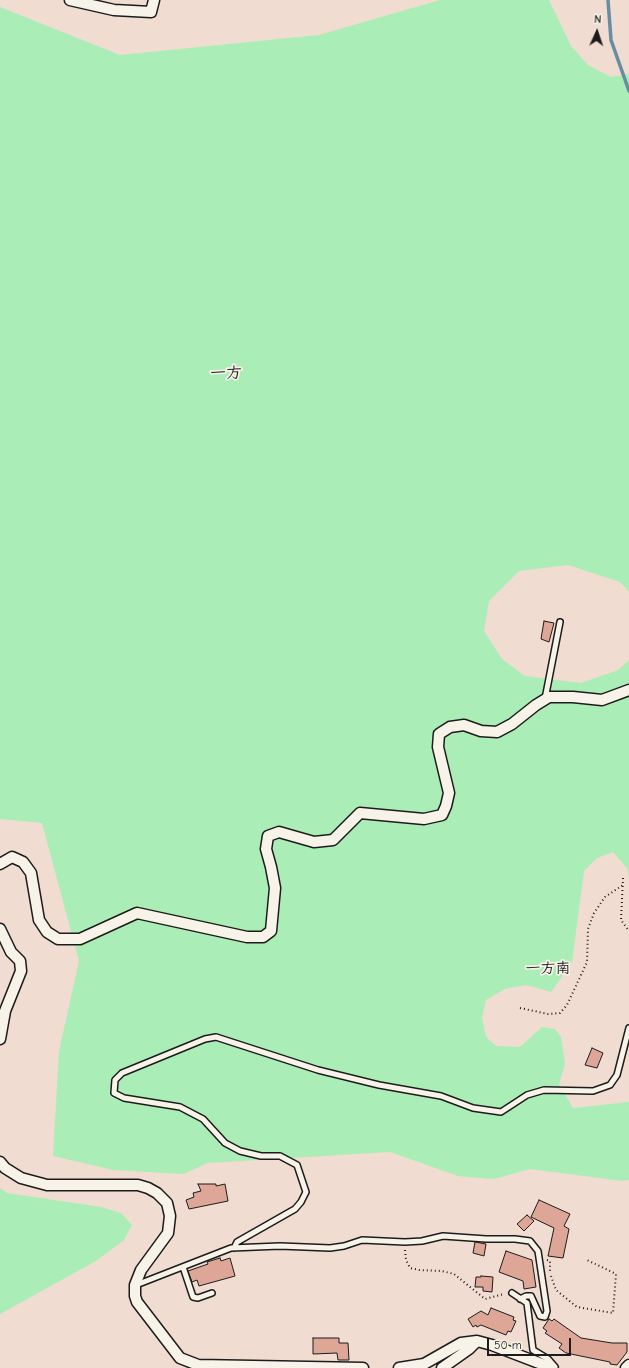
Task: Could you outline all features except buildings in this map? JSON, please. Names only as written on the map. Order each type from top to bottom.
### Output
[{"type":"street","points":[[70,0],[114,10],[151,12],[154,0]]},
{"type":"street","points":[[0,864],[12,857],[23,862],[31,873],[39,920],[47,932],[58,939],[80,939],[137,913],[247,937],[263,937],[271,931],[275,888],[266,849],[268,836],[279,832],[314,842],[333,840],[360,813],[424,819],[442,815],[449,793],[438,747],[439,734],[450,727],[464,725],[481,731],[497,732],[512,724],[536,705],[549,698],[573,697],[602,700],[629,690]]},
{"type":"street","points":[[0,929],[11,952],[20,961],[21,971],[5,1011],[0,1039]]},
{"type":"street","points":[[0,1162],[5,1168],[21,1178],[47,1185],[138,1185],[157,1193],[167,1203],[170,1216],[168,1234],[141,1270],[135,1285],[135,1296],[137,1302],[180,1358],[198,1365],[363,1368]]},
{"type":"street","points":[[399,1368],[424,1364],[461,1343],[477,1341],[492,1345],[552,1368]]},
{"type":"street","points":[[442,1368],[469,1349],[477,1341]]},
{"type":"street","points":[[626,1368],[629,1365]]},
{"type":"lane","points":[[545,700],[560,622]]},
{"type":"lane","points":[[234,1248],[237,1242],[295,1209],[301,1202],[306,1192],[297,1165],[280,1156],[261,1156],[240,1151],[225,1143],[202,1119],[180,1107],[124,1098],[114,1093],[115,1080],[122,1073],[205,1039],[216,1037],[318,1070],[379,1086],[441,1096],[473,1108],[501,1112],[527,1096],[544,1090],[593,1091],[610,1085],[617,1075],[629,1028]]},
{"type":"lane","points":[[135,1285],[231,1248],[280,1246],[330,1248],[344,1246],[362,1240],[405,1242],[422,1241],[443,1236],[530,1241],[538,1251],[540,1259],[547,1311],[545,1317],[540,1316],[531,1296],[526,1296],[520,1299]]},
{"type":"lane","points":[[183,1267],[193,1297],[198,1298],[212,1293]]},
{"type":"lane","points":[[512,1293],[527,1303],[533,1350],[548,1359],[556,1368]]},
{"type":"path","points":[[623,878],[621,920],[629,931]]},
{"type":"path","points":[[520,1008],[548,1014],[560,1012],[567,1005],[587,962],[588,929],[594,912],[605,897],[623,885]]},
{"type":"path","points":[[405,1242],[406,1260],[410,1268],[442,1271],[454,1274],[485,1299],[512,1293]]},
{"type":"path","points":[[540,1259],[550,1261],[551,1276],[556,1290],[577,1307],[613,1313],[616,1274],[586,1260]]},
{"type":"green space","points":[[440,0],[549,0],[571,46],[588,65],[611,77],[629,74],[629,592],[620,582],[568,565],[519,571],[489,601],[484,631],[502,659],[525,676],[581,683],[618,670],[629,660],[629,878],[627,868],[613,852],[597,858],[584,871],[572,962],[551,992],[526,985],[505,989],[486,1000],[482,1018],[486,1037],[496,1046],[520,1047],[542,1027],[555,1029],[561,1037],[565,1064],[559,1084],[573,1108],[629,1102],[629,1180],[622,1181],[530,1169],[494,1179],[458,1176],[390,1152],[208,1163],[183,1174],[113,1170],[53,1156],[59,1051],[79,961],[42,823],[0,819],[0,7],[120,55],[319,35]]},
{"type":"green space","points":[[0,1188],[7,1193],[101,1207],[121,1213],[132,1225],[124,1240],[96,1261],[0,1314]]},
{"type":"waterway","points":[[608,0],[611,40],[629,91]]},
{"type":"district","name":"一方","points":[[226,373]]},
{"type":"district","name":"一方南","points":[[548,969]]}]
